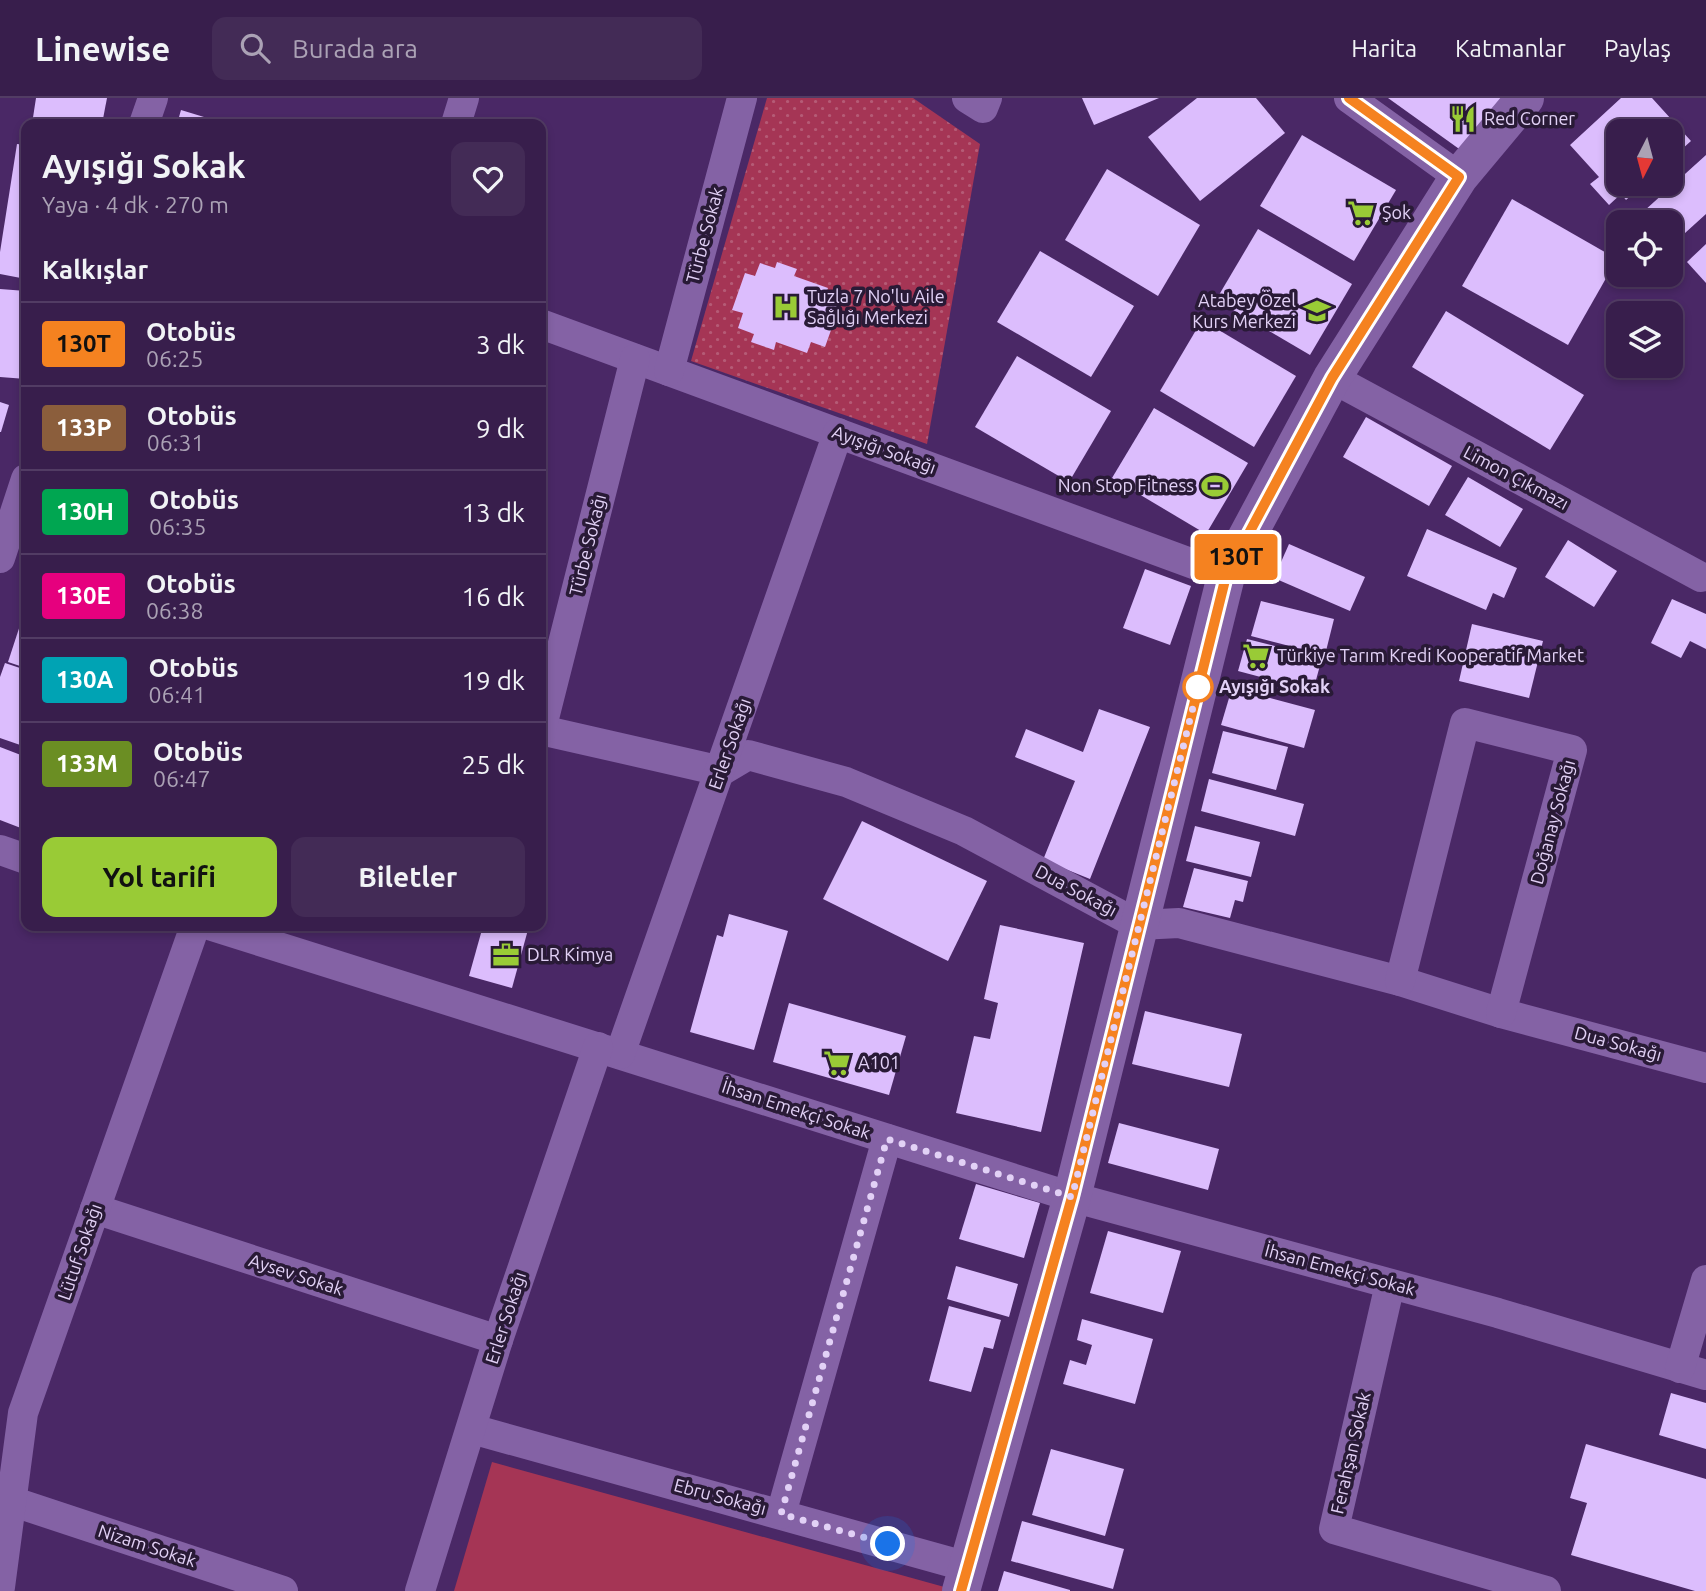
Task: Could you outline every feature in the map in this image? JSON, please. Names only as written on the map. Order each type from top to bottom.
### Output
[{"type":"street","points":[[146,119],[153,98]]},
{"type":"street","points":[[458,119],[464,98]]},
{"type":"street","name":"Türbe Sokak","points":[[669,371],[742,98]]},
{"type":"street","points":[[967,98],[983,108],[987,98]]},
{"type":"street","points":[[1349,98],[1459,177]]},
{"type":"street","points":[[964,1579],[1072,1197],[1226,576],[1332,378],[1459,177],[1525,98]]},
{"type":"street","name":"Ayışığı Sokağı","points":[[546,326],[1226,576]]},
{"type":"street","name":"Türbe Sokağı","points":[[546,710],[635,359]]},
{"type":"street","name":"Limon Çıkmazı","points":[[1332,378],[1701,577]]},
{"type":"street","name":"Erler Sokağı","points":[[420,1591],[498,1340],[609,1051],[721,771],[838,433]]},
{"type":"street","points":[[0,558],[21,494]]},
{"type":"street","name":"Doğanay Sokağı","points":[[1399,981],[1465,723],[1572,750],[1501,1013]]},
{"type":"street","points":[[546,731],[721,771]]},
{"type":"street","name":"Dua Sokağı","points":[[721,771],[748,755],[846,782],[964,831],[1139,925],[1179,923],[1399,981],[1501,1013],[1706,1068]]},
{"type":"street","points":[[0,850],[21,857]]},
{"type":"street","name":"Lütuf Sokağı","points":[[0,1587],[23,1413],[193,931]]},
{"type":"street","name":"İhsan Emekçi Sokak","points":[[228,931],[1072,1197],[1390,1284],[1693,1372]]},
{"type":"street","points":[[781,1514],[887,1139]]},
{"type":"street","name":"Aysev Sokak","points":[[95,1209],[498,1340]]},
{"type":"street","points":[[1693,1372],[1706,1280]]},
{"type":"street","name":"Ferahşan Sokak","points":[[1390,1284],[1334,1529],[1546,1591]]},
{"type":"street","name":"Ebru Sokağı","points":[[472,1429],[781,1514],[964,1579]]},
{"type":"street","name":"Nizam Sokak","points":[[11,1501],[283,1591]]},
{"type":"shaded area","points":[[767,98],[913,98],[980,144],[927,444],[691,361]]},
{"type":"shaded area","points":[[492,1462],[948,1588],[947,1591],[454,1591]]},
{"type":"building","points":[[36,98],[107,98],[103,119],[33,119]]},
{"type":"building","points":[[1082,98],[1159,98],[1094,125]]},
{"type":"building","points":[[1197,98],[1256,98],[1285,133],[1200,201],[1148,137]]},
{"type":"building","points":[[1388,98],[1503,98],[1462,151]]},
{"type":"building","points":[[1621,98],[1652,98],[1671,119],[1606,119],[1606,196],[1619,196],[1609,205],[1590,184],[1599,177],[1570,145]]},
{"type":"building","points":[[181,110],[211,119],[178,119]]},
{"type":"building","points":[[1684,133],[1691,141],[1684,147]]},
{"type":"building","points":[[1302,135],[1396,190],[1354,261],[1260,206]]},
{"type":"building","points":[[17,144],[21,144],[21,278],[0,274],[0,252]]},
{"type":"building","points":[[1706,155],[1706,214],[1683,235],[1683,210],[1645,210],[1661,196],[1684,196],[1684,175]]},
{"type":"building","points":[[1107,169],[1200,225],[1158,296],[1065,240]]},
{"type":"building","points":[[1512,199],[1606,253],[1606,278],[1568,345],[1462,286]]},
{"type":"building","points":[[1258,229],[1352,284],[1310,355],[1216,300]]},
{"type":"building","points":[[1706,244],[1706,283],[1687,262]]},
{"type":"building","points":[[1040,251],[1134,306],[1091,377],[997,322]]},
{"type":"building","name":"Tuzla 7 No'lu Aile Sağlığı Merkezi","points":[[777,262],[797,269],[794,276],[828,288],[824,299],[840,305],[825,347],[811,342],[807,353],[776,342],[774,350],[751,342],[754,334],[738,328],[743,313],[732,310],[745,273],[755,276],[760,263],[775,268]]},
{"type":"building","points":[[0,289],[21,291],[21,379],[0,377]]},
{"type":"building","points":[[1446,311],[1584,395],[1550,450],[1412,367]]},
{"type":"building","points":[[1202,320],[1296,376],[1254,447],[1160,391]]},
{"type":"building","points":[[1017,356],[1111,411],[1069,482],[975,427]]},
{"type":"building","points":[[0,402],[9,405],[1,432],[0,432]]},
{"type":"building","points":[[1154,408],[1248,463],[1206,534],[1112,478]]},
{"type":"building","points":[[1366,417],[1452,466],[1429,506],[1343,457]]},
{"type":"building","points":[[1468,477],[1523,509],[1500,547],[1445,515]]},
{"type":"building","points":[[1427,529],[1517,568],[1504,598],[1493,593],[1486,610],[1407,576]]},
{"type":"building","points":[[1568,540],[1617,571],[1594,607],[1545,577]]},
{"type":"building","points":[[1289,544],[1365,577],[1350,611],[1274,578]]},
{"type":"building","points":[[1145,569],[1191,586],[1170,645],[1123,628]]},
{"type":"building","points":[[1672,599],[1706,614],[1706,649],[1690,641],[1681,658],[1651,643]]},
{"type":"building","points":[[1261,601],[1334,619],[1325,655],[1251,636]]},
{"type":"building","points":[[21,622],[21,666],[8,662]]},
{"type":"building","points":[[1472,624],[1543,641],[1529,698],[1459,681]]},
{"type":"building","points":[[1247,639],[1322,658],[1313,691],[1238,671]]},
{"type":"building","points":[[5,663],[21,668],[21,745],[0,738],[0,677]]},
{"type":"building","points":[[1232,688],[1315,710],[1304,748],[1221,725]]},
{"type":"building","points":[[1099,709],[1150,727],[1090,879],[1043,860],[1075,781],[1015,757],[1026,729],[1083,752]]},
{"type":"building","points":[[1223,731],[1288,747],[1276,790],[1212,773]]},
{"type":"building","points":[[0,747],[21,755],[21,828],[0,820]]},
{"type":"building","points":[[1209,779],[1304,804],[1295,836],[1201,811]]},
{"type":"building","points":[[862,821],[987,881],[948,961],[823,899]]},
{"type":"building","points":[[1195,826],[1260,842],[1251,877],[1186,861]]},
{"type":"building","points":[[1194,868],[1248,881],[1243,902],[1235,900],[1230,918],[1183,907]]},
{"type":"building","points":[[729,914],[788,931],[754,1050],[690,1032],[717,935],[723,937]]},
{"type":"building","points":[[1000,925],[1084,943],[1041,1132],[956,1113],[974,1036],[990,1039],[998,1003],[984,999]]},
{"type":"building","points":[[482,931],[528,931],[512,988],[469,976]]},
{"type":"building","points":[[789,1003],[906,1036],[889,1095],[773,1062]]},
{"type":"building","points":[[1145,1011],[1242,1034],[1229,1087],[1132,1064]]},
{"type":"building","points":[[1119,1123],[1219,1149],[1208,1190],[1108,1163]]},
{"type":"building","points":[[976,1184],[1040,1203],[1024,1258],[959,1239]]},
{"type":"building","points":[[1108,1231],[1181,1251],[1163,1313],[1090,1293]]},
{"type":"building","points":[[956,1266],[1018,1284],[1009,1317],[947,1299]]},
{"type":"building","points":[[949,1306],[1001,1320],[993,1349],[984,1347],[971,1392],[929,1381]]},
{"type":"building","points":[[1082,1319],[1153,1339],[1135,1404],[1063,1384],[1070,1360],[1086,1365],[1092,1345],[1077,1340]]},
{"type":"building","points":[[1671,1393],[1706,1403],[1706,1449],[1659,1435]]},
{"type":"building","points":[[1586,1444],[1706,1479],[1706,1591],[1695,1591],[1571,1555],[1587,1503],[1570,1498]]},
{"type":"building","points":[[1051,1449],[1124,1469],[1105,1536],[1032,1515]]},
{"type":"building","points":[[1022,1521],[1124,1549],[1113,1589],[1011,1561]]},
{"type":"building","points":[[1004,1571],[1070,1590],[1070,1591],[998,1591]]},
{"type":"bus line","name":"130T","points":[[961,1591],[1072,1197],[1226,576],[1332,378],[1459,177],[1349,98]]},
{"type":"place","name":"Red Corner","points":[[1463,119]]},
{"type":"place","name":"Şok","points":[[1361,213]]},
{"type":"place","name":"Tuzla 7 No'lu Aile Sağlığı Merkezi","points":[[786,307]]},
{"type":"place","name":"Atabey Özel Kurs Merkezi","points":[[1317,311]]},
{"type":"place","name":"Non Stop Fitness","points":[[1215,486]]},
{"type":"place","name":"Türkiye Tarım Kredi Kooperatif Market","points":[[1256,656]]},
{"type":"place","name":"Ayışığı Sokak","points":[[1198,687]]},
{"type":"place","name":"DLR Kimya","points":[[506,955]]},
{"type":"place","name":"A101","points":[[837,1063]]},
{"type":"route","points":[[888,1544],[781,1514],[887,1139],[1072,1197],[1199,683],[1198,687]]}]
